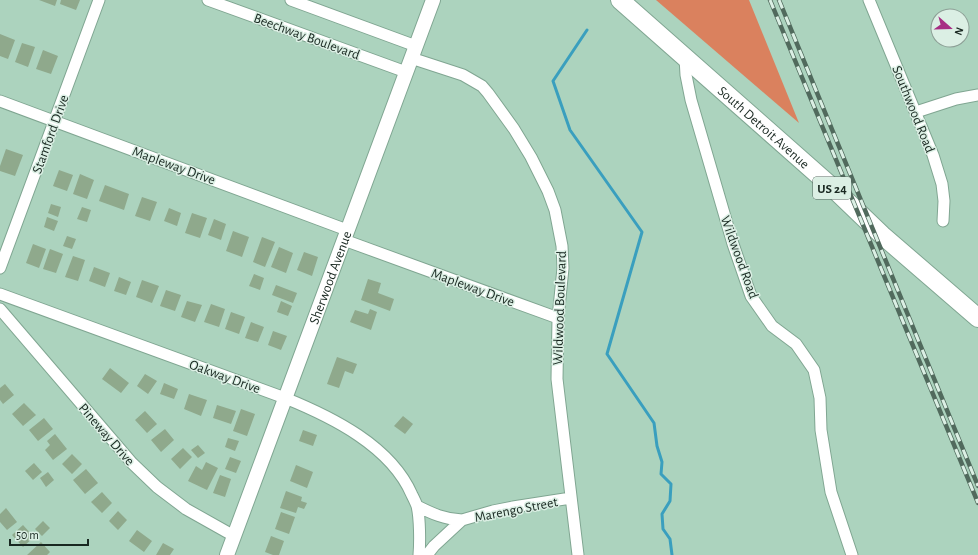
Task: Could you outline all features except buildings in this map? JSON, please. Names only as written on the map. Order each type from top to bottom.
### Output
[{"type":"main road","name":"South Detroit Avenue","points":[[620,0],[833,188],[882,236],[978,318]]},
{"type":"street","name":"Stamford Drive","points":[[0,268],[99,0]]},
{"type":"street","name":"Beechway Boulevard","points":[[208,0],[406,72]]},
{"type":"street","name":"Beechway Boulevard","points":[[291,0],[414,52]]},
{"type":"street","name":"Sherwood Avenue","points":[[226,555],[433,0]]},
{"type":"street","name":"Southwood Road","points":[[869,0],[933,155],[942,184],[944,201],[943,221]]},
{"type":"street","name":"Wildwood Boulevard","points":[[414,52],[463,75],[482,86],[514,128],[548,191],[559,228],[562,246],[563,268],[558,318],[557,379],[560,417],[578,555]]},
{"type":"street","name":"Wildwood Road","points":[[685,58],[686,74],[691,100],[733,244],[751,296],[772,326],[796,344],[814,370],[820,398],[821,430],[831,492],[852,555]]},
{"type":"street","points":[[916,112],[956,99],[978,95]]},
{"type":"street","name":"Mapleway Drive","points":[[0,102],[54,121],[558,318]]},
{"type":"street","name":"Oakway Drive","points":[[0,294],[285,398],[330,418],[348,428],[374,447],[403,478],[417,506]]},
{"type":"street","name":"Pineway Drive","points":[[0,309],[132,463],[157,487],[186,509],[234,536]]},
{"type":"street","name":"Marengo Street","points":[[417,506],[444,518],[462,520],[513,507],[571,498]]},
{"type":"street","points":[[417,506],[419,555]]},
{"type":"street","name":"Marengo Street","points":[[427,555],[434,546],[462,520]]},
{"type":"shaded area","points":[[656,0],[749,0],[799,123]]},
{"type":"waterway","points":[[587,30],[553,81],[570,130],[642,232],[607,354],[654,423],[657,446],[662,462],[661,474],[671,484],[670,501],[662,514],[663,529],[670,539],[672,555]]},
{"type":"railway","points":[[770,0],[978,503]]},
{"type":"railway","points":[[779,0],[978,486]]}]
